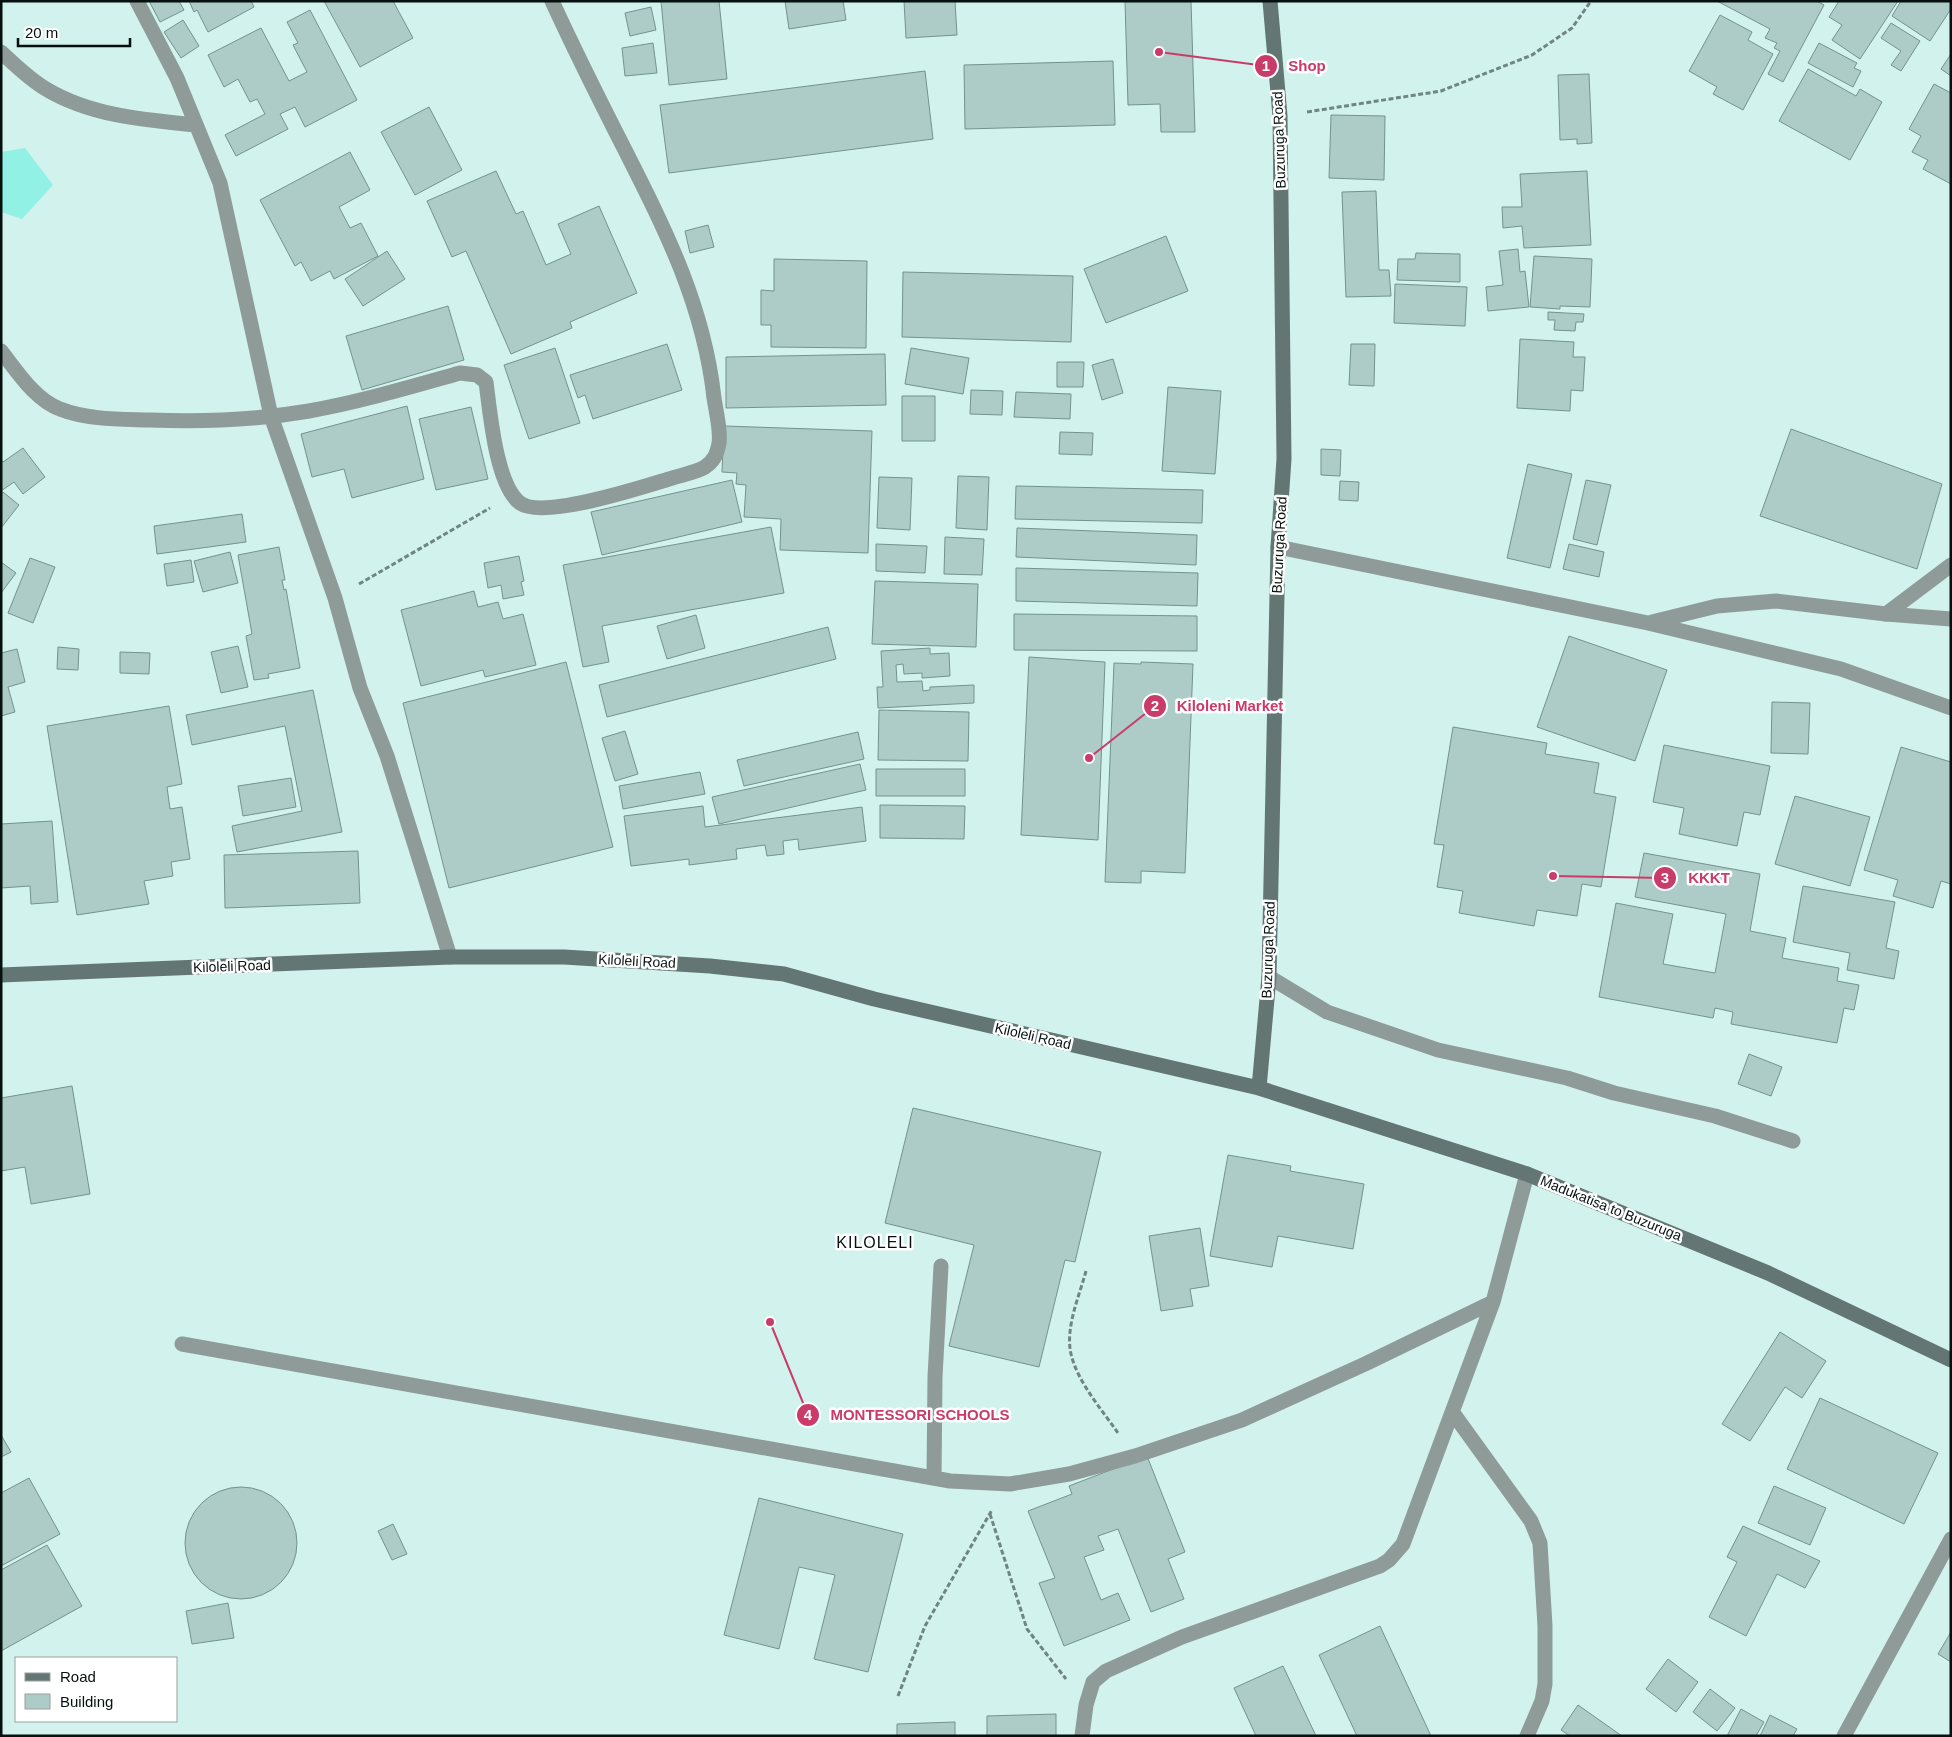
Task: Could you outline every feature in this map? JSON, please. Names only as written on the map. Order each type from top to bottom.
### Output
[{"type":"main road","name":"Buzuruga Road","points":[[1258,1088],[1269,977],[1278,547],[1284,459],[1280,116],[1270,1]]},
{"type":"main road","name":"Kiloleli Road","points":[[1,975],[450,957],[564,957],[710,966],[784,974],[874,999],[1258,1088]]},
{"type":"main road","name":"Madukatisa to Buzuruga","points":[[1258,1088],[1527,1174],[1768,1273],[1951,1360]]},
{"type":"street","points":[[137,1],[177,78],[220,184],[271,416],[335,598],[360,688],[387,756],[450,957]]},
{"type":"street","points":[[1,351],[42,399],[59,409],[84,415],[122,420],[186,421],[271,416],[354,402],[460,373],[477,375],[486,382],[503,479],[512,495],[522,505],[542,508],[568,505],[630,491],[703,468],[714,459],[719,441],[706,340],[683,272],[657,213],[552,1]]},
{"type":"street","points":[[1,52],[44,88],[80,106],[145,120],[196,125]]},
{"type":"street","points":[[1278,547],[1648,623],[1841,669],[1951,708]]},
{"type":"street","points":[[1886,614],[1951,565]]},
{"type":"street","points":[[1648,623],[1717,606],[1776,601],[1886,614],[1951,619]]},
{"type":"street","points":[[1269,977],[1327,1012],[1438,1050],[1567,1078],[1614,1093],[1715,1116],[1794,1141]]},
{"type":"street","points":[[1082,1736],[1086,1705],[1093,1682],[1106,1671],[1182,1637],[1380,1566],[1390,1560],[1407,1538],[1494,1302],[1527,1174]]},
{"type":"street","points":[[934,1478],[935,1377],[941,1266]]},
{"type":"street","points":[[182,1344],[950,1481],[1009,1483],[1069,1474],[1134,1456],[1242,1420],[1494,1302]]},
{"type":"street","points":[[1453,1413],[1531,1521],[1540,1543],[1545,1626],[1545,1684],[1542,1701],[1527,1736]]},
{"type":"street","points":[[1844,1736],[1951,1539]]},
{"type":"path","points":[[1280,116],[1442,91],[1532,54],[1572,28],[1591,1]]},
{"type":"path","points":[[335,598],[512,495]]},
{"type":"path","points":[[1086,1271],[1071,1332],[1071,1353],[1074,1364],[1089,1391],[1134,1456]]},
{"type":"path","points":[[898,1696],[925,1626],[1009,1483]]},
{"type":"path","points":[[990,1514],[1027,1629],[1086,1705]]},
{"type":"shaded area","points":[[25,148],[53,185],[22,219],[1,212],[1,152]]},
{"type":"building","points":[[149,1],[179,1],[184,10],[160,22]]},
{"type":"building","points":[[189,1],[251,1],[254,7],[208,32],[197,10],[194,12]]},
{"type":"building","points":[[324,1],[393,1],[413,38],[360,67]]},
{"type":"building","points":[[661,1],[719,1],[727,79],[669,85]]},
{"type":"building","points":[[785,1],[843,1],[846,20],[789,29]]},
{"type":"building","points":[[904,1],[955,1],[957,35],[906,38]]},
{"type":"building","points":[[1125,1],[1191,1],[1195,132],[1161,132],[1160,104],[1128,105]]},
{"type":"building","points":[[1717,1],[1817,1],[1824,5],[1783,82],[1768,74],[1780,51],[1774,48],[1777,43],[1765,38],[1770,29]]},
{"type":"building","points":[[1839,1],[1898,1],[1860,59],[1832,40],[1842,25],[1829,17]]},
{"type":"building","points":[[1901,1],[1951,1],[1951,9],[1930,41],[1892,16]]},
{"type":"building","points":[[651,7],[656,30],[630,36],[625,13]]},
{"type":"building","points":[[310,10],[357,100],[305,127],[295,107],[280,114],[288,129],[236,156],[225,135],[265,114],[257,99],[250,102],[238,79],[224,87],[208,55],[261,28],[289,81],[307,72],[293,45],[298,43],[287,22]]},
{"type":"building","points":[[1720,15],[1752,32],[1748,40],[1773,54],[1743,110],[1713,94],[1717,87],[1689,71]]},
{"type":"building","points":[[183,20],[199,46],[181,58],[164,32]]},
{"type":"building","points":[[1891,23],[1920,41],[1901,71],[1891,65],[1901,51],[1881,38]]},
{"type":"building","points":[[653,43],[657,73],[625,76],[622,48]]},
{"type":"building","points":[[1819,43],[1857,63],[1854,68],[1861,71],[1853,87],[1808,63]]},
{"type":"building","points":[[1951,54],[1951,76],[1941,69]]},
{"type":"building","points":[[1113,61],[1115,125],[965,129],[964,65]]},
{"type":"building","points":[[1808,69],[1856,96],[1860,89],[1882,102],[1850,160],[1779,121]]},
{"type":"building","points":[[925,71],[933,139],[669,173],[660,105]]},
{"type":"building","points":[[1589,74],[1592,143],[1577,144],[1577,139],[1560,140],[1558,75]]},
{"type":"building","points":[[1934,84],[1951,93],[1951,184],[1923,169],[1928,160],[1912,152],[1921,136],[1909,129]]},
{"type":"building","points":[[429,107],[462,170],[415,195],[381,132]]},
{"type":"building","points":[[1331,115],[1385,116],[1384,180],[1329,178]]},
{"type":"building","points":[[350,152],[370,190],[339,207],[350,228],[361,223],[378,256],[334,279],[330,271],[311,281],[301,262],[295,266],[260,200]]},
{"type":"building","points":[[496,171],[516,214],[523,211],[546,265],[571,254],[558,224],[599,206],[637,293],[570,322],[572,328],[511,354],[466,251],[452,257],[427,201]]},
{"type":"building","points":[[1587,171],[1591,245],[1524,248],[1522,226],[1503,228],[1502,207],[1522,207],[1520,174]]},
{"type":"building","points":[[1376,191],[1379,270],[1389,270],[1391,296],[1346,297],[1342,192]]},
{"type":"building","points":[[708,225],[714,247],[690,253],[685,231]]},
{"type":"building","points":[[1166,236],[1188,291],[1106,323],[1084,269]]},
{"type":"building","points":[[1518,249],[1520,272],[1525,271],[1529,307],[1488,311],[1486,287],[1503,285],[1499,251]]},
{"type":"building","points":[[387,251],[405,279],[363,306],[345,279]]},
{"type":"building","points":[[1416,253],[1460,254],[1460,282],[1397,280],[1398,259],[1415,259]]},
{"type":"building","points":[[1534,256],[1592,259],[1590,307],[1560,306],[1560,309],[1530,307]]},
{"type":"building","points":[[774,259],[867,261],[866,348],[771,347],[771,325],[761,325],[761,290],[774,291]]},
{"type":"building","points":[[903,272],[1073,276],[1071,342],[902,337]]},
{"type":"building","points":[[1395,284],[1467,287],[1465,326],[1394,323]]},
{"type":"building","points":[[448,306],[464,360],[362,390],[346,336]]},
{"type":"building","points":[[1548,312],[1584,314],[1583,322],[1576,322],[1575,331],[1554,330],[1555,320],[1548,320]]},
{"type":"building","points":[[1520,339],[1574,342],[1573,357],[1585,357],[1583,391],[1571,390],[1570,411],[1517,408]]},
{"type":"building","points":[[667,344],[682,390],[593,419],[585,395],[578,398],[570,375]]},
{"type":"building","points":[[1351,344],[1375,344],[1374,386],[1349,385]]},
{"type":"building","points":[[555,348],[580,423],[529,439],[504,365]]},
{"type":"building","points":[[911,348],[969,358],[963,394],[905,384]]},
{"type":"building","points":[[885,354],[886,405],[726,408],[726,357]]},
{"type":"building","points":[[1113,359],[1123,393],[1102,400],[1092,365]]},
{"type":"building","points":[[1057,362],[1084,362],[1083,387],[1057,387]]},
{"type":"building","points":[[1168,387],[1221,391],[1215,474],[1162,471]]},
{"type":"building","points":[[971,390],[1003,391],[1002,415],[970,414]]},
{"type":"building","points":[[1016,392],[1071,394],[1070,419],[1014,417]]},
{"type":"building","points":[[902,396],[935,396],[935,441],[902,441]]},
{"type":"building","points":[[407,406],[424,479],[352,498],[344,469],[312,477],[301,434]]},
{"type":"building","points":[[471,407],[488,479],[436,490],[419,419]]},
{"type":"building","points":[[724,426],[872,431],[868,553],[780,550],[781,519],[744,517],[746,485],[736,484],[737,473],[722,472]]},
{"type":"building","points":[[1791,429],[1942,484],[1917,569],[1760,516]]},
{"type":"building","points":[[1060,432],[1093,433],[1092,455],[1059,454]]},
{"type":"building","points":[[23,448],[45,477],[23,494],[14,482],[1,491],[1,460],[3,462]]},
{"type":"building","points":[[1321,449],[1341,450],[1340,476],[1321,475]]},
{"type":"building","points":[[1528,464],[1572,474],[1550,568],[1507,558]]},
{"type":"building","points":[[958,476],[989,477],[987,530],[956,528]]},
{"type":"building","points":[[879,477],[912,478],[910,530],[877,528]]},
{"type":"building","points":[[732,480],[742,522],[602,555],[591,512]]},
{"type":"building","points":[[1586,480],[1611,485],[1597,545],[1573,539]]},
{"type":"building","points":[[1340,481],[1359,482],[1358,501],[1339,500]]},
{"type":"building","points":[[1016,486],[1203,490],[1202,523],[1015,519]]},
{"type":"building","points":[[3,492],[19,505],[1,528],[1,495]]},
{"type":"building","points":[[242,514],[246,542],[157,554],[154,526]]},
{"type":"building","points":[[771,527],[784,593],[602,626],[609,662],[583,667],[563,565]]},
{"type":"building","points":[[1017,528],[1197,535],[1196,565],[1016,557]]},
{"type":"building","points":[[945,537],[984,539],[982,575],[944,574]]},
{"type":"building","points":[[876,544],[927,546],[925,573],[876,571]]},
{"type":"building","points":[[1569,544],[1604,552],[1599,577],[1563,569]]},
{"type":"building","points":[[279,547],[285,580],[282,580],[284,590],[286,589],[300,668],[268,674],[269,678],[254,680],[246,636],[252,634],[238,555]]},
{"type":"building","points":[[230,552],[238,583],[203,592],[194,561]]},
{"type":"building","points":[[519,556],[524,581],[521,582],[524,595],[503,599],[501,585],[488,588],[484,563]]},
{"type":"building","points":[[30,558],[55,567],[33,623],[8,613]]},
{"type":"building","points":[[191,560],[194,582],[167,586],[164,564]]},
{"type":"building","points":[[1,562],[16,573],[1,593]]},
{"type":"building","points":[[1016,568],[1198,573],[1197,606],[1016,601]]},
{"type":"building","points":[[875,581],[978,584],[976,647],[872,644]]},
{"type":"building","points":[[474,591],[478,607],[498,602],[503,619],[523,614],[536,665],[485,677],[483,670],[421,686],[401,610]]},
{"type":"building","points":[[1014,614],[1197,616],[1197,651],[1014,650]]},
{"type":"building","points":[[696,615],[705,648],[667,659],[657,626]]},
{"type":"building","points":[[828,627],[836,659],[607,717],[599,685]]},
{"type":"building","points":[[1569,636],[1667,670],[1635,761],[1537,727]]},
{"type":"building","points":[[238,646],[248,687],[221,693],[211,652]]},
{"type":"building","points":[[58,647],[79,649],[78,670],[57,669]]},
{"type":"building","points":[[930,648],[930,654],[949,653],[950,676],[922,678],[922,673],[904,674],[903,664],[896,665],[897,682],[922,681],[923,691],[930,690],[930,687],[974,685],[974,703],[878,708],[877,687],[883,687],[881,651]]},
{"type":"building","points":[[17,649],[25,682],[8,687],[15,712],[1,716],[1,653]]},
{"type":"building","points":[[120,652],[150,653],[149,674],[120,673]]},
{"type":"building","points":[[1029,657],[1105,662],[1098,840],[1021,835]]},
{"type":"building","points":[[566,662],[613,847],[449,888],[403,703]]},
{"type":"building","points":[[1141,662],[1193,664],[1185,873],[1141,871],[1141,883],[1105,882],[1114,663],[1141,664]]},
{"type":"building","points":[[313,690],[342,832],[237,852],[232,826],[302,811],[285,726],[192,745],[186,715]]},
{"type":"building","points":[[1772,702],[1810,703],[1808,754],[1771,753]]},
{"type":"building","points":[[169,706],[182,784],[167,787],[170,809],[182,807],[190,859],[171,862],[173,876],[144,881],[149,904],[77,915],[47,726]]},
{"type":"building","points":[[879,710],[969,712],[968,761],[878,760]]},
{"type":"building","points":[[1453,727],[1547,743],[1545,754],[1599,763],[1594,793],[1616,797],[1601,887],[1582,884],[1577,916],[1537,910],[1534,926],[1459,913],[1463,891],[1437,887],[1444,845],[1434,844]]},
{"type":"building","points":[[625,731],[638,774],[615,781],[602,738]]},
{"type":"building","points":[[858,732],[864,759],[744,786],[737,760]]},
{"type":"building","points":[[1664,745],[1770,766],[1760,815],[1744,812],[1737,846],[1679,834],[1684,808],[1653,802]]},
{"type":"building","points":[[1901,747],[1951,762],[1951,884],[1941,881],[1933,908],[1893,896],[1898,880],[1864,870]]},
{"type":"building","points":[[860,764],[866,790],[719,824],[712,797]]},
{"type":"building","points":[[876,769],[965,769],[965,796],[876,796]]},
{"type":"building","points":[[700,772],[705,794],[623,809],[619,786]]},
{"type":"building","points":[[291,778],[296,807],[243,816],[238,786]]},
{"type":"building","points":[[1795,796],[1870,817],[1850,886],[1775,864]]},
{"type":"building","points":[[880,805],[965,806],[964,839],[880,838]]},
{"type":"building","points":[[703,806],[705,827],[862,807],[866,841],[799,850],[798,839],[783,841],[784,854],[767,856],[765,845],[736,849],[737,859],[689,865],[689,859],[631,866],[624,816]]},
{"type":"building","points":[[52,821],[58,902],[31,904],[30,886],[1,888],[1,824]]},
{"type":"building","points":[[358,851],[360,903],[225,908],[224,855]]},
{"type":"building","points":[[1644,853],[1760,874],[1750,931],[1786,938],[1782,958],[1839,968],[1837,981],[1859,985],[1854,1010],[1844,1008],[1837,1043],[1731,1024],[1733,1012],[1715,1008],[1713,1018],[1599,997],[1616,903],[1673,914],[1663,964],[1715,973],[1726,914],[1635,897]]},
{"type":"building","points":[[1803,886],[1895,902],[1886,948],[1899,951],[1894,979],[1847,970],[1850,953],[1793,942]]},
{"type":"building","points":[[1749,1054],[1782,1067],[1771,1096],[1738,1084]]},
{"type":"building","points":[[72,1086],[90,1194],[31,1204],[25,1167],[1,1171],[1,1098]]},
{"type":"building","points":[[913,1108],[1101,1152],[1075,1262],[1065,1260],[1039,1367],[949,1346],[974,1245],[885,1223]]},
{"type":"building","points":[[1228,1155],[1291,1166],[1290,1171],[1364,1184],[1353,1249],[1278,1236],[1272,1267],[1210,1256]]},
{"type":"building","points":[[1200,1228],[1209,1286],[1190,1289],[1193,1306],[1161,1311],[1149,1236]]},
{"type":"building","points":[[1780,1332],[1826,1361],[1802,1398],[1785,1387],[1750,1441],[1722,1424]]},
{"type":"building","points":[[1820,1398],[1938,1453],[1904,1524],[1787,1469]]},
{"type":"building","points":[[1,1435],[11,1452],[1,1457]]},
{"type":"building","points":[[1147,1456],[1185,1552],[1168,1559],[1184,1599],[1151,1612],[1118,1529],[1098,1536],[1104,1550],[1084,1557],[1101,1600],[1118,1593],[1130,1620],[1064,1646],[1039,1583],[1055,1578],[1028,1511],[1072,1494],[1069,1486]]},
{"type":"building","points":[[29,1478],[60,1534],[1,1566],[1,1493]]},
{"type":"building","points":[[1774,1486],[1826,1508],[1810,1545],[1758,1523]]},
{"type":"building","points":[[241,1487],[263,1491],[281,1503],[293,1521],[297,1543],[293,1565],[281,1583],[263,1595],[241,1599],[219,1595],[201,1583],[189,1565],[185,1543],[189,1521],[201,1503],[219,1491]]},
{"type":"building","points":[[759,1498],[903,1534],[868,1672],[814,1659],[835,1575],[799,1567],[779,1649],[724,1635]]},
{"type":"building","points":[[393,1524],[407,1554],[392,1560],[378,1531]]},
{"type":"building","points":[[1743,1526],[1820,1561],[1805,1588],[1777,1574],[1746,1636],[1709,1617],[1737,1562],[1727,1557]]},
{"type":"building","points":[[47,1545],[82,1606],[1,1651],[1,1570]]},
{"type":"building","points":[[228,1603],[234,1638],[192,1644],[186,1611]]},
{"type":"building","points":[[1380,1626],[1431,1736],[1357,1736],[1319,1655]]},
{"type":"building","points":[[1951,1632],[1951,1662],[1938,1654]]},
{"type":"building","points":[[1668,1659],[1698,1682],[1676,1712],[1646,1689]]},
{"type":"building","points":[[1283,1666],[1316,1736],[1256,1736],[1234,1688]]},
{"type":"building","points":[[1710,1689],[1735,1708],[1717,1731],[1693,1712]]},
{"type":"building","points":[[1578,1705],[1622,1736],[1570,1736],[1561,1730]]},
{"type":"building","points":[[1741,1709],[1764,1722],[1756,1736],[1727,1736]]},
{"type":"building","points":[[1056,1714],[1056,1736],[987,1736],[987,1716]]},
{"type":"building","points":[[1770,1715],[1797,1729],[1793,1736],[1760,1736]]},
{"type":"building","points":[[955,1722],[955,1736],[897,1736],[897,1724]]},
{"type":"place","name":"Shop","points":[[1159,52]]},
{"type":"place","name":"Kiloleni Market","points":[[1089,758]]},
{"type":"place","name":"KKKT","points":[[1553,876]]},
{"type":"place","name":"MONTESSORI SCHOOLS","points":[[770,1322]]},
{"type":"district","name":"KILOLELI","points":[[875,1242]]}]
